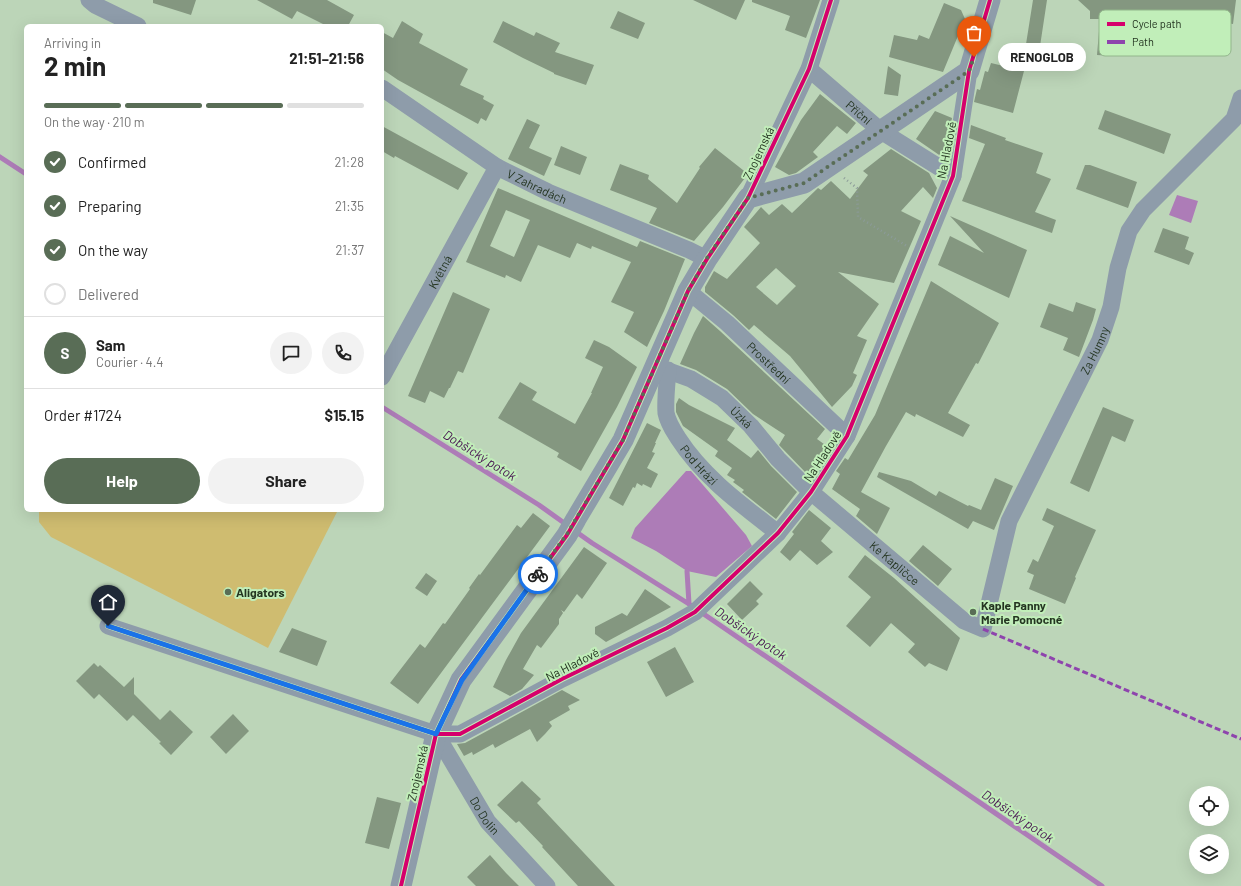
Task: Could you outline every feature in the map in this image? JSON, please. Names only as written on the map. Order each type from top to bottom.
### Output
[{"type":"street","points":[[90,0],[95,5],[134,24]]},
{"type":"street","name":"Znojemská","points":[[401,886],[436,734],[462,680],[571,527],[623,440],[662,368],[688,291],[707,258],[748,198],[809,69],[831,0]]},
{"type":"street","name":"Na Hladově","points":[[108,626],[436,734],[460,734],[562,679],[667,628],[699,608],[778,533],[811,492],[847,436],[953,176],[969,71],[990,0]]},
{"type":"street","name":"Příční","points":[[809,69],[881,131],[953,176]]},
{"type":"street","points":[[748,198],[804,183],[969,71]]},
{"type":"street","name":"V Zahradách","points":[[384,89],[497,166],[548,192],[707,258]]},
{"type":"street","name":"Za Humny","points":[[983,629],[1009,521],[1100,340],[1111,307],[1118,268],[1129,231],[1143,210],[1234,119],[1241,98]]},
{"type":"street","name":"Květná","points":[[384,373],[497,166]]},
{"type":"street","name":"Prostřední","points":[[688,291],[727,323],[847,436]]},
{"type":"street","name":"Úzká","points":[[662,368],[691,378],[722,398],[751,426],[778,459],[811,492]]},
{"type":"street","name":"Pod Hrází","points":[[662,368],[666,412],[669,424],[685,449],[730,495],[778,533]]},
{"type":"street","name":"Ke Kapličce","points":[[811,492],[964,621],[983,629]]},
{"type":"street","name":"Do Dolin","points":[[436,734],[488,822],[547,886]]},
{"type":"path","points":[[828,167],[857,188],[858,217],[921,254]]},
{"type":"shaded area","points":[[1177,195],[1198,201],[1191,223],[1169,215]]},
{"type":"shaded area","points":[[686,471],[691,471],[746,535],[752,546],[716,577],[687,571],[656,551],[631,538],[635,528]]},
{"type":"shaded area","name":"Aligators","points":[[39,512],[337,512],[268,648],[51,537],[39,522]]},
{"type":"building","points":[[153,0],[196,0],[191,15],[153,3]]},
{"type":"building","points":[[257,0],[327,0],[354,15],[349,24],[323,24],[297,11],[292,19]]},
{"type":"building","points":[[693,0],[745,0],[736,20]]},
{"type":"building","points":[[752,0],[820,0],[806,38],[785,30],[790,16],[752,2]]},
{"type":"building","points":[[1033,0],[1047,0],[1037,66],[1023,63]]},
{"type":"building","points":[[1078,0],[1236,0],[1233,24],[1231,24],[1231,10],[1099,10],[1099,19],[1090,19],[1090,11]]},
{"type":"building","points":[[944,3],[961,10],[965,19],[943,72],[889,57],[894,35],[917,40],[919,35],[929,39]]},
{"type":"building","points":[[618,11],[645,23],[638,39],[610,28]]},
{"type":"building","points":[[402,21],[423,34],[419,43],[468,69],[460,85],[484,96],[483,99],[494,105],[486,121],[481,118],[478,124],[398,80],[384,70],[384,33],[393,38]]},
{"type":"building","points":[[503,21],[534,36],[536,32],[560,43],[555,52],[594,65],[586,85],[554,74],[493,42]]},
{"type":"building","points":[[1099,31],[1099,55],[1097,55]]},
{"type":"building","points":[[991,63],[1024,71],[1013,113],[974,102],[977,89],[980,90],[985,71],[988,72]]},
{"type":"building","points":[[888,66],[901,75],[898,96],[884,94]]},
{"type":"building","points":[[820,94],[856,123],[847,134],[837,126],[813,152],[818,157],[796,173],[789,175],[775,167],[801,120]]},
{"type":"building","points":[[1105,110],[1171,134],[1164,154],[1098,129]]},
{"type":"building","points":[[935,111],[952,118],[945,159],[916,139]]},
{"type":"building","points":[[527,119],[540,125],[529,148],[552,158],[544,176],[508,159]]},
{"type":"building","points":[[971,125],[1006,138],[1005,140],[1043,153],[1036,173],[1051,179],[1035,212],[1056,220],[1052,233],[962,201],[985,144],[969,138]]},
{"type":"building","points":[[384,127],[468,173],[458,190],[395,156],[394,158],[384,152]]},
{"type":"building","points":[[561,146],[587,157],[580,175],[554,165]]},
{"type":"building","points":[[715,148],[748,174],[723,207],[694,241],[649,223],[657,208],[610,190],[620,164],[649,175],[648,179],[677,203],[700,168],[699,167]]},
{"type":"building","points":[[891,149],[929,173],[937,188],[933,198],[923,187],[901,211],[921,221],[894,283],[838,272],[879,304],[857,336],[867,340],[853,373],[857,375],[852,386],[832,407],[790,356],[754,325],[749,330],[705,292],[705,287],[714,271],[727,279],[760,243],[744,227],[761,207],[769,215],[782,204],[792,213],[818,188],[821,190],[831,181],[850,199],[868,175],[863,171]],"holes":[[[776,268],[796,286],[777,305],[756,287]]]},
{"type":"building","points":[[1085,165],[1090,165],[1137,182],[1128,208],[1076,189]]},
{"type":"building","points":[[498,188],[637,247],[640,241],[685,259],[664,311],[647,347],[624,332],[634,312],[611,302],[631,262],[592,246],[591,249],[577,243],[570,258],[538,245],[521,282],[506,275],[505,278],[466,262]],"holes":[[[506,210],[530,220],[514,257],[490,246]]]},
{"type":"building","points":[[950,216],[1027,250],[1009,298],[938,265],[950,236],[984,253]]},
{"type":"building","points":[[1163,228],[1189,237],[1185,249],[1194,253],[1189,265],[1154,252]]},
{"type":"building","points":[[931,281],[999,323],[978,364],[976,363],[948,413],[970,425],[963,437],[916,414],[915,417],[906,412],[886,446],[861,492],[890,508],[877,534],[856,516],[860,509],[832,489],[840,474],[836,471],[845,458],[848,460],[875,415]]},
{"type":"building","points":[[453,292],[490,309],[463,373],[458,371],[444,398],[430,391],[425,403],[408,396]]},
{"type":"building","points":[[1076,302],[1096,309],[1079,357],[1063,350],[1068,338],[1040,327],[1049,303],[1073,312]]},
{"type":"building","points":[[703,316],[825,429],[817,439],[828,447],[816,466],[808,475],[779,445],[785,435],[753,414],[727,389],[696,370],[680,364]]},
{"type":"building","points":[[594,340],[609,347],[637,367],[617,407],[581,471],[557,457],[559,453],[498,418],[520,382],[537,392],[532,400],[575,424],[592,393],[603,367],[585,358]]},
{"type":"building","points":[[679,398],[689,405],[735,428],[727,440],[751,458],[758,450],[771,466],[797,492],[776,519],[742,492],[744,490],[733,482],[735,480],[727,475],[732,468],[715,456],[718,451],[683,426],[676,412],[676,404]]},
{"type":"building","points":[[1103,407],[1134,420],[1125,442],[1112,436],[1089,492],[1070,483]]},
{"type":"building","points":[[647,423],[661,430],[652,452],[655,453],[647,468],[658,474],[651,488],[637,483],[635,488],[633,487],[623,506],[609,498]]},
{"type":"building","points":[[879,472],[911,481],[936,496],[939,491],[968,506],[969,505],[981,510],[995,478],[1013,486],[994,530],[973,521],[968,529],[877,477]]},
{"type":"building","points":[[1047,508],[1096,530],[1075,577],[1076,578],[1065,604],[1029,589],[1034,575],[1027,572],[1033,559],[1038,562],[1054,526],[1042,520]]},
{"type":"building","points":[[809,510],[831,528],[821,541],[833,552],[817,565],[800,550],[790,561],[780,552],[794,534],[792,532]]},
{"type":"building","points":[[533,513],[550,526],[418,704],[390,683],[420,644],[425,648],[443,623],[445,624],[479,574],[480,575],[517,525],[521,528]]},
{"type":"building","points":[[923,545],[952,569],[938,586],[909,561]]},
{"type":"building","points":[[584,547],[607,563],[582,599],[577,594],[564,612],[561,610],[563,613],[559,619],[559,624],[541,648],[537,645],[523,669],[534,675],[522,689],[510,696],[493,687],[521,633]]},
{"type":"building","points":[[865,555],[894,578],[960,638],[947,671],[929,663],[925,667],[908,652],[915,644],[891,623],[870,647],[846,626],[871,597],[848,577]]},
{"type":"building","points":[[426,573],[437,581],[427,596],[415,588]]},
{"type":"building","points":[[750,581],[763,594],[756,601],[759,604],[742,620],[727,604]]},
{"type":"building","points":[[645,589],[671,607],[606,642],[595,634],[595,627],[622,613],[627,616]]},
{"type":"building","points":[[292,628],[327,641],[317,666],[279,652]]},
{"type":"building","points":[[675,647],[694,682],[666,697],[647,662]]},
{"type":"building","points":[[94,663],[98,667],[100,665],[124,687],[134,677],[134,694],[160,720],[170,710],[193,732],[171,755],[159,743],[161,742],[133,715],[127,721],[99,694],[94,699],[76,681]]},
{"type":"building","points":[[562,690],[580,700],[568,706],[570,710],[549,722],[552,726],[537,742],[530,729],[495,748],[493,744],[473,755],[472,752],[464,756],[457,744],[465,743]]},
{"type":"building","points":[[233,714],[249,731],[226,754],[210,737]]},
{"type":"building","points":[[522,781],[541,799],[537,803],[615,886],[578,886],[519,821],[516,823],[497,805]]},
{"type":"building","points":[[377,797],[401,803],[389,849],[365,843]]},
{"type":"building","points":[[490,855],[519,886],[476,886],[467,877]]},
{"type":"waterway","name":"Dobšický potok","points":[[0,157],[24,173]]},
{"type":"waterway","name":"Dobšický potok","points":[[384,408],[539,505],[567,525]]},
{"type":"waterway","name":"Dobšický potok","points":[[575,531],[689,604],[1102,886]]},
{"type":"waterway","points":[[687,571],[689,604]]},
{"type":"marked path","points":[[983,629],[1241,739]]},
{"type":"cycle path","points":[[401,886],[436,734],[461,680],[567,535],[623,440],[688,291],[707,259],[748,198],[809,69],[831,0]]},
{"type":"cycle path","points":[[108,626],[436,734],[460,734],[562,679],[667,628],[695,612],[778,533],[811,492],[847,436],[953,176],[969,71],[990,0]]},
{"type":"way so far","points":[[538,574],[567,534],[623,440],[688,291],[707,258],[748,198],[804,183],[969,71],[974,57]]},
{"type":"place","name":"RENOGLOB","points":[[974,57]]},
{"type":"place","name":"Aligators","points":[[228,592]]},
{"type":"place","name":"Kaple Panny Marie Pomocné","points":[[973,612]]},
{"type":"route","points":[[108,626],[436,734],[462,680],[538,574]]}]
